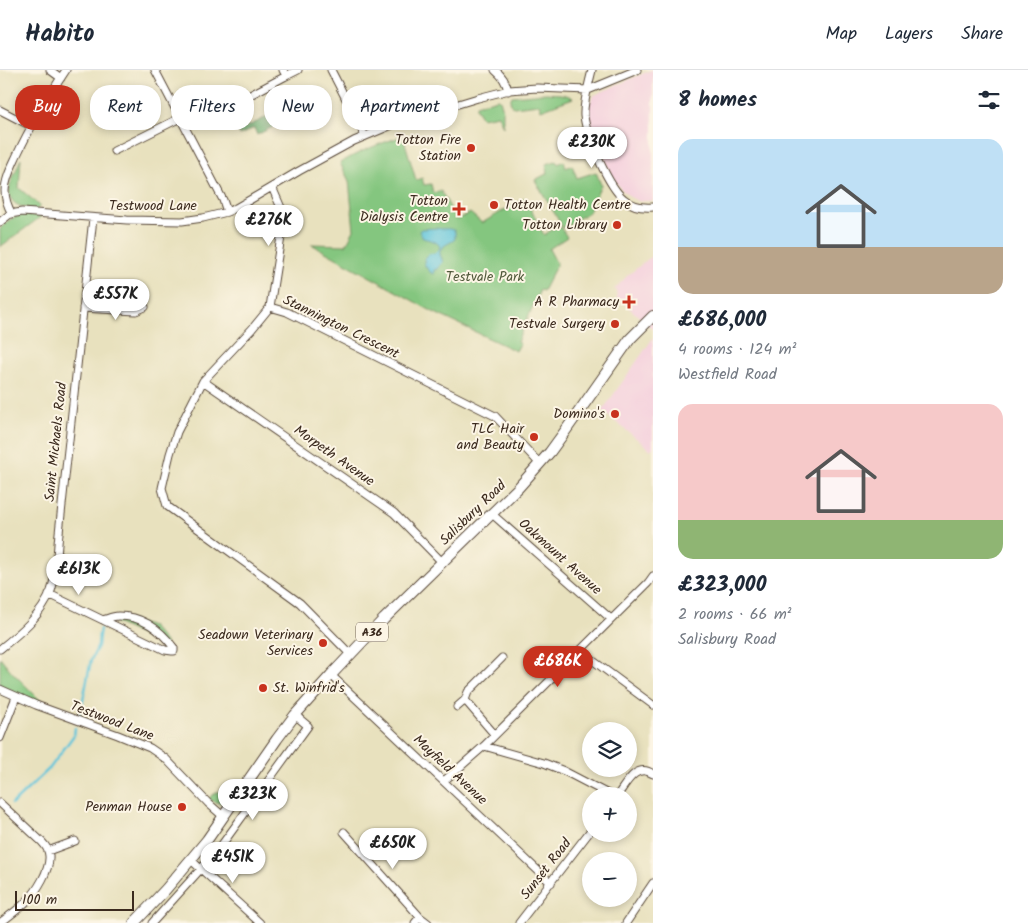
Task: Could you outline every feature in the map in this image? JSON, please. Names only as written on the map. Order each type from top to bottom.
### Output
[{"type":"main road","name":"Salisbury Road","points":[[134,923],[191,860],[224,817],[276,739],[295,715],[350,654],[540,464],[586,404],[625,344],[653,316]]},
{"type":"street","points":[[50,70],[61,78]]},
{"type":"street","points":[[57,85],[66,70]]},
{"type":"street","points":[[155,70],[171,101]]},
{"type":"street","points":[[254,93],[284,73],[298,70]]},
{"type":"street","points":[[331,70],[365,136]]},
{"type":"street","points":[[495,70],[503,78],[508,91]]},
{"type":"street","points":[[592,70],[584,109],[586,124],[596,152],[610,183],[619,195],[628,202],[642,207],[653,207]]},
{"type":"street","name":"Testwood Lane","points":[[12,214],[27,212],[127,220],[182,221],[203,218],[227,212],[323,157],[365,136],[410,119],[508,91],[537,88],[588,90],[638,70]]},
{"type":"street","points":[[0,110],[15,118]]},
{"type":"street","points":[[114,151],[171,122]]},
{"type":"street","points":[[0,222],[12,214],[5,196],[6,184],[29,130]]},
{"type":"street","points":[[186,130],[227,212]]},
{"type":"street","points":[[270,307],[283,218],[281,206],[272,187]]},
{"type":"street","name":"Saint Michaels Road","points":[[0,649],[29,624],[49,594],[53,584],[93,218]]},
{"type":"street","points":[[83,308],[136,310],[145,307]]},
{"type":"street","name":"Stannington Crescent","points":[[350,654],[300,603],[167,506],[162,488],[177,432],[203,381],[270,307],[287,312],[495,416],[540,464]]},
{"type":"street","name":"Morpeth Avenue","points":[[203,381],[394,513],[442,562]]},
{"type":"street","name":"Oakmount Avenue","points":[[492,514],[611,619]]},
{"type":"street","points":[[444,781],[484,746],[611,619],[650,584],[653,576]]},
{"type":"street","points":[[49,594],[102,620],[165,650],[174,650],[155,627],[137,619],[118,616],[102,620]]},
{"type":"street","points":[[580,651],[653,705]]},
{"type":"street","points":[[457,707],[465,700],[468,692],[502,658]]},
{"type":"street","name":"Mayfield Avenue","points":[[331,675],[551,883]]},
{"type":"street","name":"Testwood Lane","points":[[0,690],[150,748],[166,759],[224,817]]},
{"type":"street","points":[[0,738],[16,697]]},
{"type":"street","points":[[465,700],[495,735]]},
{"type":"street","points":[[152,923],[202,870],[218,850],[308,726],[295,715]]},
{"type":"street","points":[[484,746],[544,763],[595,787]]},
{"type":"street","points":[[624,787],[633,774],[639,770],[647,770],[653,774]]},
{"type":"street","points":[[0,803],[40,840],[48,851],[49,858],[36,891],[25,904],[0,923]]},
{"type":"street","points":[[344,832],[420,917],[428,923]]},
{"type":"street","points":[[48,851],[74,841]]},
{"type":"street","name":"Sunset Road","points":[[519,923],[582,842]]},
{"type":"street","points":[[191,860],[260,923]]},
{"type":"street","points":[[626,923],[653,883]]},
{"type":"street","points":[[415,923],[420,917]]},
{"type":"shaded area","points":[[653,70],[653,201],[638,201],[620,188],[611,175],[588,117],[589,105],[593,96]]},
{"type":"shaded area","points":[[653,255],[653,329],[617,299],[616,290],[614,290],[627,276]]},
{"type":"shaded area","points":[[653,338],[653,447],[651,450],[602,411]]},
{"type":"green space","points":[[546,93],[564,94],[573,98],[541,110],[539,104],[514,107],[510,101],[512,96]]},
{"type":"green space","points":[[497,99],[500,100],[503,110],[503,127],[498,115],[482,118],[476,109],[476,105]]},
{"type":"green space","points":[[264,118],[264,130],[267,130],[257,135],[254,123]]},
{"type":"green space","points":[[240,130],[250,130],[240,135],[238,131]]},
{"type":"green space","name":"Testvale Park","points":[[403,136],[416,180],[422,178],[424,185],[431,184],[433,193],[441,191],[457,220],[470,213],[482,223],[525,198],[544,235],[559,225],[567,237],[549,249],[557,264],[543,291],[540,290],[517,342],[520,344],[516,351],[435,313],[311,244],[346,245],[354,230],[349,181],[340,163],[371,148]]},
{"type":"green space","points":[[21,158],[19,188],[40,206],[36,210],[16,204],[10,197],[10,185]]},
{"type":"green space","points":[[556,161],[558,164],[564,161],[566,168],[572,165],[577,178],[596,172],[601,185],[589,212],[563,228],[535,180],[548,173],[546,164]]},
{"type":"green space","points":[[23,215],[42,216],[0,247],[0,229],[10,219]]},
{"type":"green space","points":[[115,619],[130,620],[152,627],[167,644],[164,646],[116,623]]},
{"type":"green space","points":[[0,657],[11,671],[43,703],[8,690],[0,685]]},
{"type":"green space","points":[[237,782],[239,785],[228,802],[215,802],[209,798],[230,787]]},
{"type":"water","points":[[436,228],[455,231],[455,239],[441,249],[440,254],[443,262],[434,270],[434,274],[425,266],[424,259],[440,248],[433,241],[423,238],[419,231],[421,229]]},
{"type":"waterway","points":[[78,716],[81,710],[91,660],[98,646],[100,629]]},
{"type":"waterway","points":[[12,804],[50,768],[74,735],[75,728]]},
{"type":"place","name":"Totton Fire Station","points":[[471,148]]},
{"type":"place","name":"Totton Health Centre","points":[[494,205]]},
{"type":"place","name":"Totton Dialysis Centre","points":[[459,209]]},
{"type":"place","name":"Totton Library","points":[[617,225]]},
{"type":"place","name":"A R Pharmacy","points":[[629,302]]},
{"type":"place","name":"Testvale Surgery","points":[[615,324]]},
{"type":"place","name":"Domino's","points":[[615,414]]},
{"type":"place","name":"TLC Hair and Beauty","points":[[534,437]]},
{"type":"place","name":"Seadown Veterinary Services","points":[[323,643]]},
{"type":"place","name":"St. Winfrid's","points":[[263,688]]},
{"type":"place","name":"Penman House","points":[[182,807]]}]
